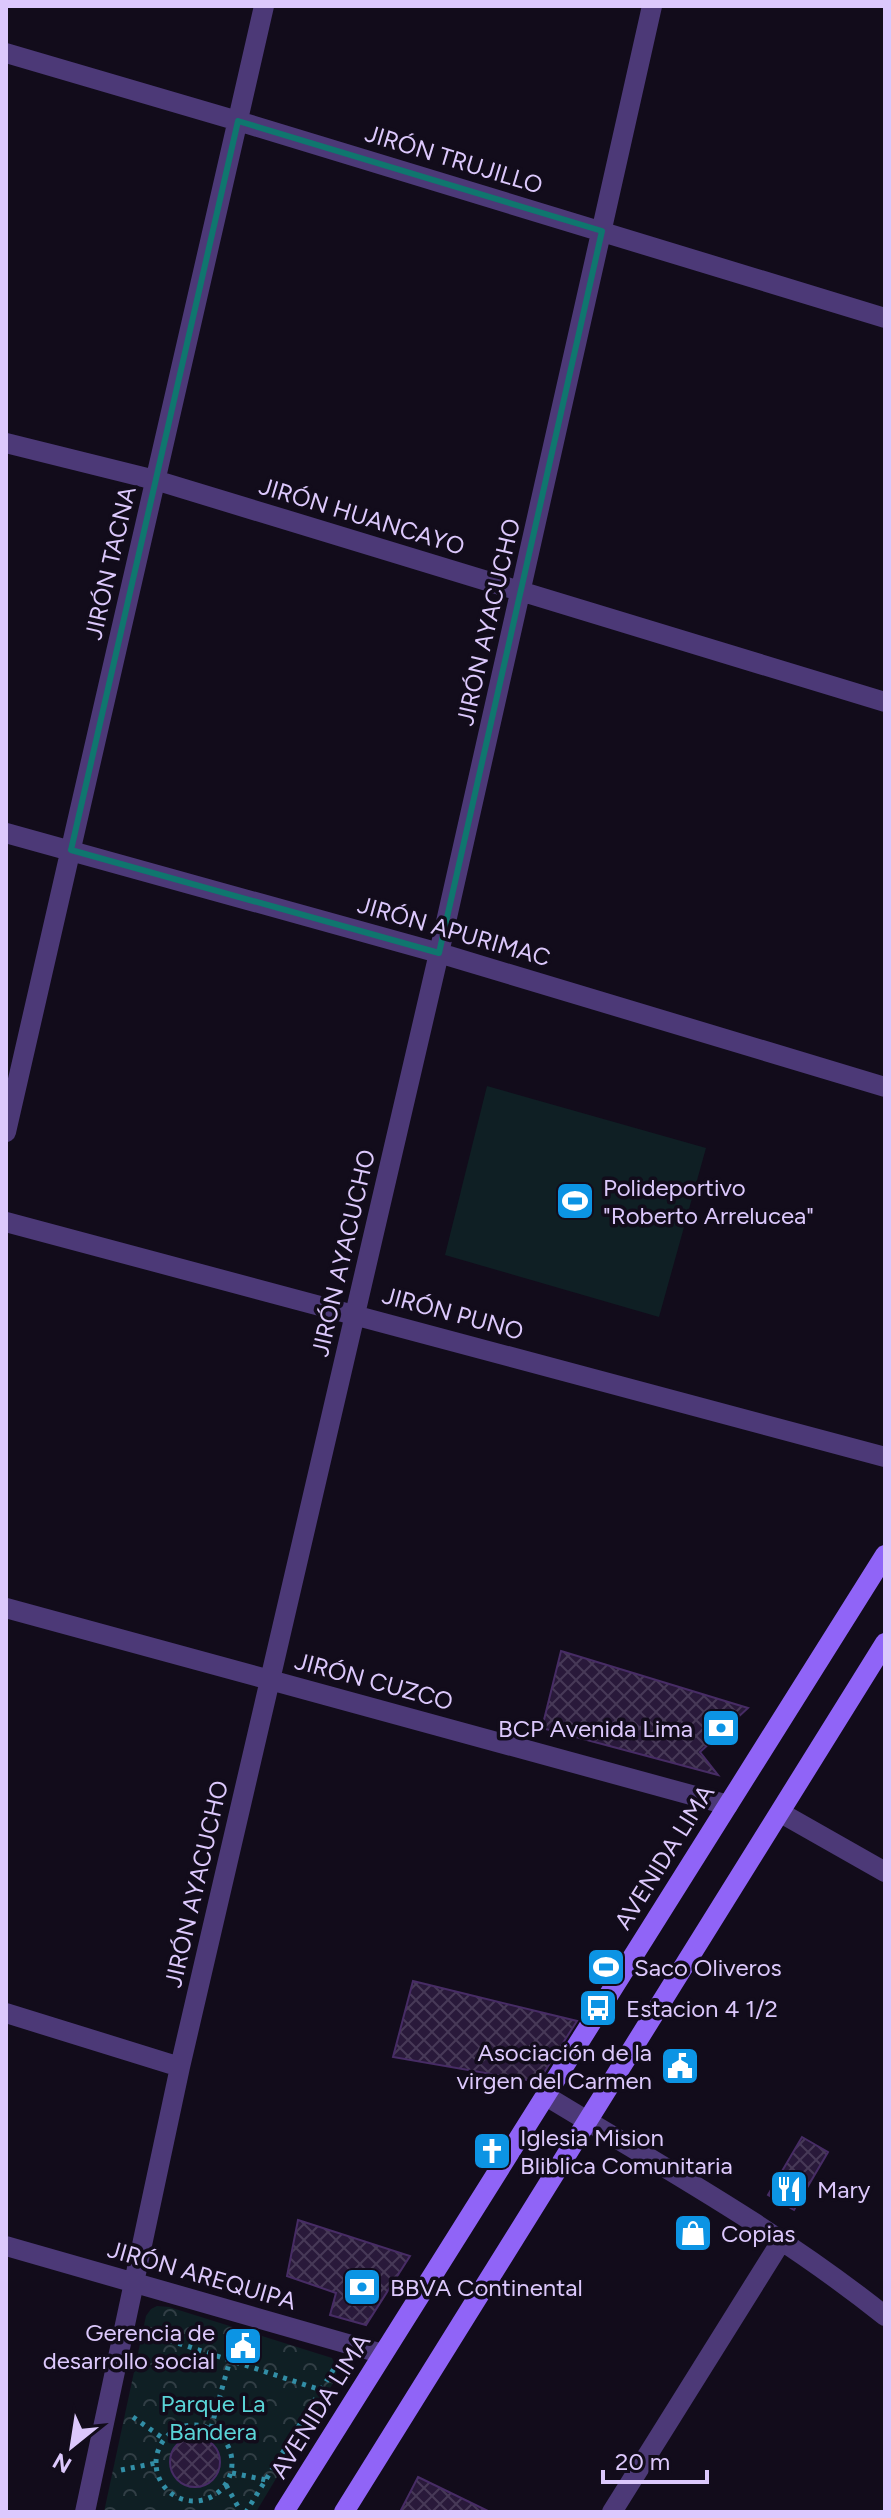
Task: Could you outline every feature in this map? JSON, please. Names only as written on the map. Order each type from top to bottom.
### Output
[{"type":"main road","name":"AVENIDA LIMA","points":[[284,2512],[885,1555]]},
{"type":"main road","points":[[344,2512],[885,1643]]},
{"type":"street","name":"JIRÓN TACNA","points":[[6,1132],[264,6]]},
{"type":"street","name":"JIRÓN AYACUCHO","points":[[85,2512],[180,2067],[439,953],[652,6]]},
{"type":"street","name":"JIRÓN TRUJILLO","points":[[6,53],[885,318]]},
{"type":"street","name":"JIRÓN HUANCAYO","points":[[6,443],[155,480],[885,702]]},
{"type":"street","name":"JIRÓN APURIMAC","points":[[6,833],[439,953],[885,1087]]},
{"type":"street","name":"JIRÓN PUNO","points":[[6,1222],[885,1457]]},
{"type":"street","name":"JIRÓN CUZCO","points":[[6,1608],[728,1805]]},
{"type":"street","points":[[781,1813],[885,1872]]},
{"type":"street","points":[[6,2013],[180,2067]]},
{"type":"street","points":[[546,2096],[685,2178],[782,2240],[846,2284],[885,2316]]},
{"type":"street","points":[[612,2512],[782,2240]]},
{"type":"street","name":"JIRÓN AREQUIPA","points":[[6,2246],[383,2354]]},
{"type":"path","points":[[147,2348],[150,2334],[321,2390],[244,2512],[226,2485]]},
{"type":"path","points":[[211,2428],[230,2360]]},
{"type":"path","points":[[129,2430],[136,2402]]},
{"type":"path","points":[[132,2416],[164,2439]]},
{"type":"path","points":[[185,2426],[211,2428],[229,2445],[233,2457],[232,2473],[226,2485],[210,2498],[185,2501],[164,2487],[158,2476],[158,2450],[164,2439],[185,2426]]},
{"type":"path","points":[[119,2478],[123,2457]]},
{"type":"path","points":[[120,2470],[156,2463]]},
{"type":"path","points":[[232,2473],[266,2480]]},
{"type":"highlighted area","points":[[238,121],[602,231],[439,953],[71,850]]},
{"type":"green space","name":"Polideportivo \"Roberto Arrelucea\"","points":[[487,1086],[706,1148],[659,1317],[445,1255]]},
{"type":"green space","name":"Parque La Bandera","points":[[157,2306],[169,2307],[332,2358],[337,2369],[335,2380],[256,2512],[104,2512],[146,2316]]},
{"type":"building","points":[[561,1651],[748,1708],[700,1752],[718,1775],[542,1728]]},
{"type":"building","points":[[413,1981],[577,2021],[538,2082],[393,2057]]},
{"type":"building","points":[[802,2137],[828,2152],[794,2210],[768,2195]]},
{"type":"building","points":[[298,2220],[410,2256],[366,2325],[330,2315],[336,2293],[287,2276]]},
{"type":"building","points":[[195,2437],[213,2444],[220,2462],[213,2480],[195,2487],[177,2480],[170,2462],[177,2444]]},
{"type":"building","points":[[418,2477],[490,2512],[400,2512]]},
{"type":"place","name":"Polideportivo \"Roberto Arrelucea\"","points":[[575,1201]]},
{"type":"place","name":"BCP Avenida Lima","points":[[721,1728]]},
{"type":"place","name":"Saco Oliveros","points":[[606,1967]]},
{"type":"place","name":"Estacion 4 1/2","points":[[598,2008]]},
{"type":"place","name":"Asociación de la virgen del Carmen","points":[[680,2066]]},
{"type":"place","name":"Iglesia Mision Bliblica Comunitaria","points":[[492,2151]]},
{"type":"place","name":"Mary","points":[[789,2189]]},
{"type":"place","name":"Copias","points":[[693,2233]]},
{"type":"place","name":"BBVA Continental","points":[[362,2287]]},
{"type":"place","name":"Gerencia de desarrollo social","points":[[243,2346]]}]
